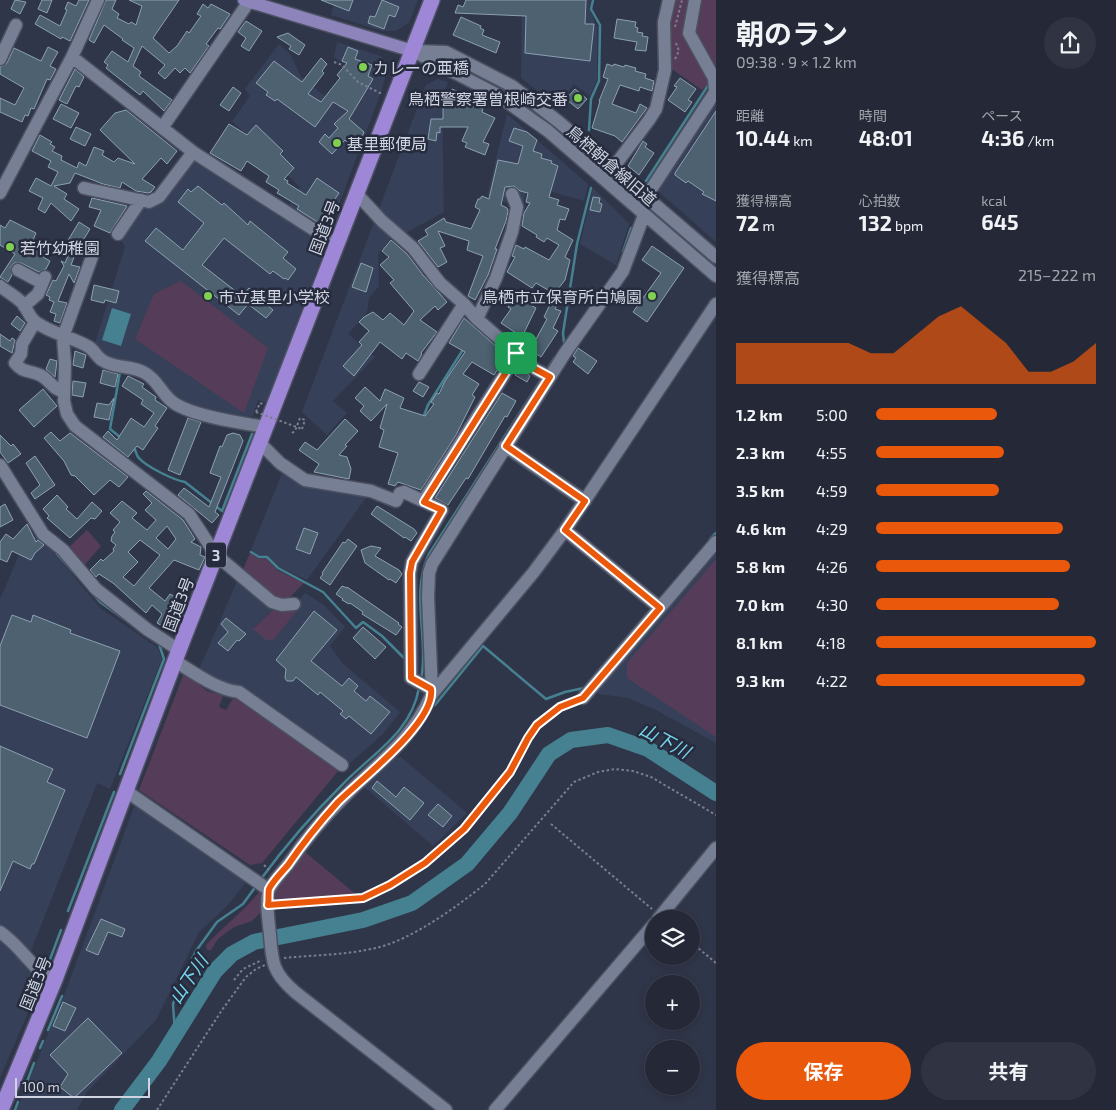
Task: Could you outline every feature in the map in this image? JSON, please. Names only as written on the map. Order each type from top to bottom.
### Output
[{"type":"highway","name":"国道3号","points":[[1,1110],[54,982],[177,655],[432,0]]},
{"type":"main road","points":[[248,0],[413,51]]},
{"type":"street","points":[[1,191],[72,57],[98,0]]},
{"type":"street","points":[[162,128],[248,0]]},
{"type":"street","points":[[613,168],[656,109],[665,70],[664,22],[669,0]]},
{"type":"street","points":[[646,197],[715,92],[714,78],[689,33],[695,0]]},
{"type":"street","points":[[0,59],[16,25]]},
{"type":"street","name":"鳥栖朝倉線旧道","points":[[413,51],[446,52],[512,86],[559,122],[716,257]]},
{"type":"street","name":"鳥栖朝倉線旧道","points":[[413,51],[496,94],[548,130],[716,276]]},
{"type":"street","points":[[72,57],[193,152],[336,244]]},
{"type":"street","points":[[84,188],[153,201],[159,197],[193,152]]},
{"type":"street","points":[[356,193],[382,221],[413,248],[440,283],[464,304],[477,320],[535,369],[550,377]]},
{"type":"street","points":[[477,320],[496,278],[512,232],[517,207],[512,194]]},
{"type":"street","points":[[118,234],[141,200]]},
{"type":"street","points":[[446,1110],[295,992],[277,973],[273,959],[268,907],[269,890],[296,852],[338,803],[393,752],[411,733],[423,715],[431,692],[429,573],[439,552],[550,377],[623,271],[644,215]]},
{"type":"street","points":[[93,254],[63,337],[65,364],[63,391],[67,414],[75,426],[189,514],[216,555],[272,602],[282,605],[294,604]]},
{"type":"street","points":[[18,270],[44,280],[38,294],[24,306]]},
{"type":"street","points":[[0,286],[24,306],[35,322],[63,337],[90,347],[101,360],[109,364],[138,369],[147,374],[155,381],[164,395],[175,404],[227,420],[265,427]]},
{"type":"street","points":[[419,374],[464,304]]},
{"type":"street","points":[[431,692],[533,573],[565,530],[716,304]]},
{"type":"street","points":[[35,322],[22,344],[21,354],[15,363],[21,371],[41,375],[59,390],[63,391]]},
{"type":"street","points":[[424,502],[515,358],[516,353]]},
{"type":"street","points":[[260,443],[280,463],[305,480],[371,491],[396,502],[400,493],[404,492],[442,510],[412,562],[410,573],[411,678],[431,692]]},
{"type":"street","points":[[506,446],[585,501]]},
{"type":"street","points":[[0,465],[43,534],[63,550],[96,589],[148,630],[202,677],[232,691],[239,692],[342,765]]},
{"type":"street","points":[[565,530],[660,608]]},
{"type":"street","points":[[583,698],[716,542]]},
{"type":"street","points":[[126,791],[269,890]]},
{"type":"street","points":[[664,910],[716,848]]},
{"type":"street","points":[[0,932],[18,947],[43,975],[54,982]]},
{"type":"street","points":[[495,1110],[645,933]]},
{"type":"path","points":[[674,32],[682,0]]},
{"type":"path","points":[[665,59],[673,60],[677,57],[679,51],[674,39]]},
{"type":"path","points":[[334,62],[342,65],[358,82],[382,94]]},
{"type":"path","points":[[256,412],[302,429],[305,420],[300,418],[296,431],[292,433]]},
{"type":"path","points":[[268,907],[363,898],[390,885],[425,863],[464,829],[510,772],[537,725],[560,707],[583,698]]},
{"type":"path","points":[[234,980],[249,965],[264,959],[349,953],[397,942],[485,884],[574,782],[598,772],[624,770],[651,777],[716,815]]},
{"type":"path","points":[[551,824],[647,910]]},
{"type":"path","points":[[700,950],[716,963]]},
{"type":"path","points":[[157,1110],[222,1010],[246,977],[273,959]]},
{"type":"shaded area","points":[[335,0],[418,0],[409,23],[395,31],[382,31],[331,15]]},
{"type":"shaded area","points":[[522,0],[590,0],[589,8],[597,27],[597,80],[590,96],[574,84],[557,106],[521,78]]},
{"type":"shaded area","points":[[673,0],[716,0],[716,79],[713,79],[702,90],[669,67],[668,24]]},
{"type":"shaded area","points":[[337,42],[381,56],[388,67],[381,92],[328,234],[287,209],[300,187],[232,121],[250,96],[245,89],[279,44],[290,54],[301,77],[338,107],[356,78],[347,66],[334,57]]},
{"type":"shaded area","points":[[438,79],[448,82],[442,98],[444,212],[402,235],[396,232],[378,254],[379,286],[369,298],[367,312],[348,334],[375,357],[333,401],[347,413],[327,435],[302,412],[426,85]]},
{"type":"shaded area","points":[[716,97],[716,242],[657,190]]},
{"type":"shaded area","points":[[507,114],[588,184],[584,201],[528,185],[522,209],[487,196]]},
{"type":"shaded area","name":"市立基里小学校","points":[[194,157],[327,243],[267,403],[258,400],[253,416],[239,418],[178,400],[167,390],[104,358],[94,346],[125,247],[119,237],[133,217]]},
{"type":"shaded area","points":[[593,188],[629,224],[616,265],[580,244]]},
{"type":"shaded area","points":[[181,281],[268,348],[244,413],[135,339],[154,294]]},
{"type":"shaded area","points":[[112,308],[131,314],[121,346],[102,340]]},
{"type":"shaded area","points":[[283,471],[368,495],[307,580],[279,567],[268,556],[259,556],[251,550]]},
{"type":"shaded area","points":[[87,530],[101,546],[81,569],[66,550]]},
{"type":"shaded area","points":[[37,532],[100,608],[158,648],[162,659],[110,789],[97,783],[29,956],[41,982],[0,1078],[0,599],[22,548],[34,538]]},
{"type":"shaded area","points":[[716,550],[716,743],[656,710],[628,698],[599,694],[597,690]]},
{"type":"shaded area","points":[[250,553],[259,559],[267,559],[277,570],[304,583],[285,602],[276,601],[242,572]]},
{"type":"shaded area","points":[[716,559],[716,737],[627,678],[627,663]]},
{"type":"shaded area","points":[[241,572],[275,608],[253,629],[293,608],[305,593],[324,605],[345,627],[330,646],[343,664],[400,712],[384,733],[348,765],[199,670]]},
{"type":"shaded area","points":[[275,608],[293,608],[296,612],[274,639],[267,641],[253,629]]},
{"type":"shaded area","points":[[184,673],[207,691],[223,696],[219,707],[226,710],[232,700],[240,697],[339,770],[262,863],[250,865],[139,790]]},
{"type":"shaded area","points":[[401,757],[467,813],[433,846],[362,785],[392,759]]},
{"type":"shaded area","points":[[136,802],[248,880],[226,907],[199,932],[156,1020],[87,1092],[77,1110],[17,1110],[66,990]]},
{"type":"shaded area","points":[[304,851],[358,896],[276,901],[274,899],[276,890]]},
{"type":"shaded area","points":[[260,891],[264,895],[262,911],[252,921],[234,927],[218,939],[211,950],[207,950],[206,945]]},
{"type":"building","points":[[15,0],[26,2],[20,14],[11,9]]},
{"type":"building","points":[[42,0],[52,0],[47,13],[38,9]]},
{"type":"building","points":[[79,0],[89,0],[70,41],[62,37],[61,39],[35,24],[40,15],[60,26],[67,10],[65,9],[68,2],[76,6]]},
{"type":"building","points":[[106,0],[116,0],[112,9],[119,14],[117,18],[136,25],[142,6],[129,0],[179,0],[153,38],[169,53],[177,46],[187,31],[189,33],[201,16],[197,14],[203,4],[208,8],[211,4],[230,14],[220,29],[218,28],[206,44],[209,46],[190,73],[185,68],[180,73],[175,68],[165,79],[158,73],[165,65],[142,46],[133,66],[141,72],[139,76],[172,100],[164,111],[143,91],[140,95],[106,68],[108,65],[104,62],[112,51],[128,62],[134,48],[104,25],[94,43],[89,40]]},
{"type":"building","points":[[321,0],[353,0],[349,11]]},
{"type":"building","points":[[382,0],[399,7],[395,17],[389,15],[384,29],[368,23],[370,16],[375,17]]},
{"type":"building","points":[[466,0],[586,0],[585,24],[594,24],[590,61],[525,53],[526,16],[455,13],[458,5],[463,7]]},
{"type":"building","points":[[461,17],[481,26],[480,28],[484,30],[482,35],[500,42],[496,53],[453,35]]},
{"type":"building","points":[[617,19],[636,22],[637,32],[643,33],[642,36],[648,37],[646,51],[635,50],[637,42],[614,38]]},
{"type":"building","points":[[246,21],[262,31],[249,51],[241,46],[246,38],[238,32]]},
{"type":"building","points":[[288,33],[305,45],[299,55],[289,49],[291,46],[277,37]]},
{"type":"building","points":[[48,47],[58,52],[50,66],[56,69],[50,80],[47,79],[34,109],[31,108],[28,116],[25,115],[22,122],[0,112],[0,98],[15,105],[24,88],[0,74],[0,67],[7,63],[14,48],[41,61]]},
{"type":"building","points":[[348,47],[358,51],[355,59],[372,65],[368,76],[373,79],[349,119],[364,132],[357,150],[345,140],[332,154],[319,142],[325,134],[329,138],[338,128],[334,124],[348,111],[333,102],[315,127],[277,99],[275,101],[266,95],[268,92],[256,83],[274,61],[302,82],[321,58],[327,64],[322,71],[324,73],[308,94],[321,102],[340,78],[337,75],[347,63],[342,61]]},
{"type":"building","points":[[607,64],[636,68],[635,71],[646,74],[645,78],[654,81],[652,91],[640,87],[639,91],[620,85],[612,104],[636,113],[640,104],[647,108],[622,142],[615,136],[592,128],[599,101],[608,79],[603,77]]},
{"type":"building","points":[[75,69],[84,77],[79,87],[76,86],[67,104],[59,100]]},
{"type":"building","points":[[680,78],[696,89],[688,100],[692,102],[685,112],[668,100],[677,87],[674,86]]},
{"type":"building","points":[[233,87],[241,93],[229,111],[220,105]]},
{"type":"building","points":[[452,89],[481,102],[479,107],[483,109],[482,112],[495,118],[483,142],[489,144],[485,155],[465,147],[467,143],[462,141],[468,127],[440,127],[440,133],[437,132],[436,141],[428,139],[431,119],[443,119],[443,102],[449,99]]},
{"type":"building","points":[[575,89],[587,99],[578,109],[566,99]]},
{"type":"building","points":[[61,104],[79,113],[71,128],[53,119]]},
{"type":"building","points":[[126,110],[177,151],[167,164],[161,158],[142,179],[155,187],[151,192],[136,191],[122,182],[120,188],[103,184],[75,173],[70,183],[54,186],[67,194],[64,199],[79,209],[71,221],[51,203],[45,213],[38,209],[43,198],[29,191],[36,178],[51,186],[58,172],[48,167],[51,161],[32,151],[40,135],[52,142],[50,144],[55,147],[52,151],[62,156],[61,160],[77,168],[79,162],[86,166],[94,147],[104,151],[102,155],[114,162],[118,158],[135,164],[100,130],[115,113]]},
{"type":"building","points":[[716,111],[716,201],[702,194],[704,192],[688,181],[686,183],[675,173]]},
{"type":"building","points":[[229,124],[247,135],[256,125],[283,151],[280,154],[294,168],[284,179],[306,195],[317,178],[339,193],[319,223],[297,209],[299,206],[277,193],[279,190],[266,182],[269,176],[247,161],[241,171],[210,153]]},
{"type":"building","points":[[76,127],[91,134],[85,146],[70,139]]},
{"type":"building","points":[[514,128],[527,132],[537,140],[533,151],[542,154],[541,158],[552,161],[551,163],[558,166],[549,197],[559,200],[557,205],[569,209],[565,220],[560,219],[557,230],[573,240],[565,257],[570,260],[565,280],[558,289],[564,292],[555,309],[561,311],[553,328],[558,331],[541,357],[530,350],[547,319],[544,317],[553,298],[548,296],[548,290],[536,283],[532,288],[507,272],[515,257],[512,256],[516,245],[524,249],[525,247],[549,260],[559,245],[547,238],[544,242],[536,237],[537,235],[522,226],[524,213],[530,203],[526,202],[528,193],[520,191],[514,186],[505,187],[501,205],[507,208],[508,211],[506,221],[495,249],[497,249],[488,275],[475,300],[468,296],[483,256],[467,250],[469,241],[438,231],[445,246],[440,248],[447,262],[438,267],[418,241],[428,235],[425,230],[444,218],[446,222],[471,229],[480,210],[475,207],[478,199],[482,196],[489,199],[498,160],[518,164],[523,146],[509,141]]},
{"type":"building","points":[[643,141],[647,144],[645,147],[654,153],[639,175],[628,166]]},
{"type":"building","points":[[198,186],[222,205],[224,203],[248,225],[250,221],[288,252],[283,258],[296,269],[288,280],[273,271],[270,274],[224,238],[202,265],[242,296],[249,288],[268,303],[267,305],[273,310],[266,318],[248,304],[239,315],[145,241],[156,228],[183,250],[204,223],[178,202],[188,189],[191,192]]},
{"type":"building","points":[[593,197],[600,198],[599,203],[602,204],[600,212],[590,210]]},
{"type":"building","points":[[92,198],[127,206],[110,233],[94,226],[101,210],[89,207]]},
{"type":"building","points":[[10,220],[36,233],[33,240],[48,248],[43,257],[50,261],[46,269],[39,272],[21,263],[14,263],[11,267],[12,275],[8,282],[0,277],[15,254],[0,245],[0,225],[5,228]]},
{"type":"building","points":[[79,222],[90,229],[76,252],[71,265],[80,267],[74,283],[69,274],[58,301],[67,303],[60,323],[54,321],[56,314],[50,312],[54,302],[49,300],[50,297],[46,295],[53,280],[56,281],[64,266],[61,261],[65,263],[70,251],[64,247]]},
{"type":"building","points":[[391,240],[407,254],[447,302],[438,310],[435,306],[420,320],[437,332],[421,353],[418,361],[406,353],[402,359],[380,342],[354,376],[343,366],[362,345],[359,342],[369,331],[359,322],[373,312],[383,320],[390,313],[404,325],[414,311],[390,283],[394,280],[380,265],[389,257],[382,251]]},
{"type":"building","points":[[652,246],[684,268],[647,322],[633,312],[661,273],[642,260]]},
{"type":"building","points":[[361,263],[373,268],[366,292],[352,287]]},
{"type":"building","points":[[94,285],[119,291],[116,303],[105,300],[104,303],[91,300]]},
{"type":"building","points":[[502,289],[536,308],[522,337],[501,323],[511,309],[508,307],[509,305],[497,298]]},
{"type":"building","points":[[17,316],[25,323],[20,331],[11,324]]},
{"type":"building","points":[[464,318],[505,354],[498,362],[501,364],[494,375],[472,362],[463,374],[479,384],[472,395],[475,397],[456,435],[421,490],[398,482],[395,486],[388,484],[398,453],[379,447],[384,430],[380,428],[387,404],[371,421],[360,411],[364,406],[355,398],[365,387],[380,401],[385,389],[404,398],[400,408],[425,416],[434,404],[431,402],[437,393],[439,394],[445,381],[465,352],[449,343]]},
{"type":"building","points":[[0,334],[10,341],[12,338],[15,340],[12,353],[0,346]]},
{"type":"building","points":[[578,348],[597,361],[588,374],[573,362],[576,358],[573,356]]},
{"type":"building","points":[[75,351],[86,355],[83,368],[73,365]]},
{"type":"building","points":[[50,359],[57,361],[55,377],[46,369]]},
{"type":"building","points":[[519,368],[530,376],[527,382],[515,375]]},
{"type":"building","points":[[103,370],[118,374],[115,387],[100,383]]},
{"type":"building","points":[[128,376],[144,384],[142,387],[156,397],[155,400],[167,408],[155,426],[158,428],[143,450],[137,446],[128,457],[103,437],[108,431],[117,440],[131,418],[144,427],[154,413],[141,404],[143,400],[122,386]]},
{"type":"building","points":[[73,381],[86,383],[83,397],[72,395]]},
{"type":"building","points":[[419,382],[429,387],[423,397],[413,391]]},
{"type":"building","points":[[43,389],[57,406],[34,427],[19,410]]},
{"type":"building","points":[[502,393],[516,401],[507,417],[505,416],[468,479],[466,478],[448,505],[435,498]]},
{"type":"building","points":[[114,398],[109,420],[94,417],[97,403],[109,405]]},
{"type":"building","points":[[188,418],[201,422],[180,475],[168,470]]},
{"type":"building","points":[[345,419],[358,431],[345,445],[347,446],[339,455],[347,457],[351,469],[349,479],[314,472],[319,464],[299,450],[305,442],[317,450]]},
{"type":"building","points":[[51,432],[60,441],[70,433],[128,477],[119,487],[110,480],[94,495],[75,476],[71,475],[64,461],[44,438]]},
{"type":"building","points":[[233,433],[240,435],[243,441],[215,512],[219,515],[212,523],[178,495],[184,488],[209,507],[221,477],[210,473],[220,446],[222,447],[227,435]]},
{"type":"building","points":[[0,435],[11,446],[13,444],[21,454],[8,463],[0,452]]},
{"type":"building","points":[[35,456],[55,485],[35,499],[31,493],[40,485],[26,463]]},
{"type":"building","points":[[146,491],[183,520],[195,539],[191,542],[201,547],[200,555],[205,557],[199,570],[174,560],[149,588],[165,601],[170,594],[181,600],[179,603],[186,607],[176,623],[179,625],[175,633],[157,623],[162,614],[152,605],[146,613],[113,583],[99,574],[96,577],[90,570],[101,559],[103,561],[114,551],[113,549],[116,545],[111,541],[115,532],[113,530],[120,522],[110,513],[122,501],[137,513],[132,518],[147,530],[156,520],[145,510],[152,503],[143,494]],"holes":[[[167,526],[176,539],[168,549],[156,538]],[[140,540],[160,555],[134,586],[123,577],[138,562],[128,552]]]},
{"type":"building","points":[[57,495],[68,507],[66,509],[77,519],[92,502],[102,511],[95,519],[91,518],[70,538],[47,518],[49,516],[43,509]]},
{"type":"building","points":[[5,504],[13,520],[0,527],[0,507]]},
{"type":"building","points":[[377,506],[414,529],[417,533],[411,541],[371,514]]},
{"type":"building","points":[[27,524],[36,542],[38,540],[44,545],[35,553],[31,560],[12,551],[7,562],[0,559],[0,542],[6,534],[13,539]]},
{"type":"building","points":[[304,528],[318,533],[310,554],[296,549]]},
{"type":"building","points":[[348,539],[357,546],[330,585],[320,578],[343,542],[345,543]]},
{"type":"building","points":[[371,546],[381,548],[375,556],[399,570],[402,574],[396,583],[365,563],[361,550]]},
{"type":"building","points":[[342,586],[347,587],[399,623],[402,627],[396,635],[362,614],[363,612],[350,603],[342,600],[336,594]]},
{"type":"building","points":[[314,611],[337,630],[311,661],[342,686],[349,678],[358,686],[354,691],[366,701],[370,696],[390,712],[371,734],[349,716],[346,719],[340,714],[343,711],[320,692],[318,695],[296,677],[293,681],[287,681],[285,678],[286,669],[276,660]]},
{"type":"building","points":[[12,615],[31,622],[33,615],[71,630],[70,633],[120,651],[87,738],[0,705],[0,646]]},
{"type":"building","points":[[226,618],[246,634],[239,641],[237,640],[228,651],[218,643],[228,632],[221,624]]},
{"type":"building","points":[[363,627],[386,647],[375,659],[353,638]]},
{"type":"building","points":[[0,746],[53,769],[47,782],[65,790],[34,864],[32,864],[30,869],[13,861],[0,891]]},
{"type":"building","points":[[377,781],[396,797],[404,787],[424,803],[410,820],[372,788]]},
{"type":"building","points":[[438,804],[452,816],[443,827],[428,815]]},
{"type":"building","points":[[101,919],[125,929],[122,937],[108,932],[98,955],[86,950]]},
{"type":"building","points":[[63,1002],[76,1008],[65,1031],[53,1026]]},
{"type":"building","points":[[88,1018],[122,1053],[74,1098],[60,1087],[68,1074],[50,1055]]},
{"type":"waterway","points":[[589,130],[591,99],[599,81],[600,25],[591,9],[593,0]]},
{"type":"waterway","points":[[646,181],[709,84]]},
{"type":"waterway","points":[[564,343],[563,333],[577,244],[591,188]]},
{"type":"waterway","points":[[623,252],[631,228]]},
{"type":"waterway","points":[[423,418],[428,405],[464,348]]},
{"type":"waterway","points":[[546,371],[555,357]]},
{"type":"waterway","points":[[120,372],[110,429],[120,437]]},
{"type":"waterway","points":[[421,680],[423,648],[420,600],[424,569],[429,554],[542,378]]},
{"type":"waterway","points":[[133,447],[138,457],[147,465],[167,476],[185,482],[222,511],[252,434]]},
{"type":"waterway","points":[[710,539],[716,533]]},
{"type":"waterway","points":[[251,552],[259,557],[267,557],[278,568],[323,592],[356,628],[363,622],[382,636],[404,658]]},
{"type":"waterway","points":[[57,554],[76,575]]},
{"type":"waterway","points":[[93,594],[100,602],[128,622]]},
{"type":"waterway","points":[[120,774],[164,659],[159,644]]},
{"type":"waterway","points":[[435,705],[483,646],[546,699],[584,688]]},
{"type":"waterway","points":[[261,879],[321,806],[399,730],[415,704],[419,688]]},
{"type":"waterway","name":"山下川","points":[[122,1110],[159,1061],[215,971],[232,954],[254,942],[363,920],[412,903],[467,864],[510,813],[549,754],[571,740],[608,735],[648,749],[716,793]]},
{"type":"waterway","points":[[68,911],[114,792]]},
{"type":"waterway","points":[[175,1032],[173,1004],[183,977],[196,951],[217,922],[243,904],[256,886]]},
{"type":"waterway","points":[[46,970],[61,930]]},
{"type":"waterway","points":[[18,957],[28,967]]},
{"type":"waterway","points":[[48,1030],[62,996]]},
{"type":"waterway","points":[[40,1048],[43,1041]]},
{"type":"waterway","points":[[25,1087],[34,1063]]},
{"type":"waterway","points":[[15,1110],[18,1102]]},
{"type":"place","name":"カレーの亜橋","points":[[363,67]]},
{"type":"place","name":"鳥栖警察署曽根崎交番","points":[[578,98]]},
{"type":"place","name":"基里郵便局","points":[[337,143]]},
{"type":"place","name":"若竹幼稚園","points":[[10,247]]},
{"type":"place","name":"市立基里小学校","points":[[208,296]]},
{"type":"place","name":"鳥栖市立保育所白鳩園","points":[[652,296]]},
{"type":"route","points":[[516,353],[535,369],[550,377],[506,446],[585,501],[565,530],[660,608],[583,698],[560,707],[537,725],[510,772],[464,829],[425,863],[390,885],[363,898],[268,905],[269,890],[296,852],[347,793],[393,752],[411,733],[423,715],[432,694],[431,689],[411,678],[410,573],[412,562],[442,510],[424,502],[515,358],[516,353]]}]
